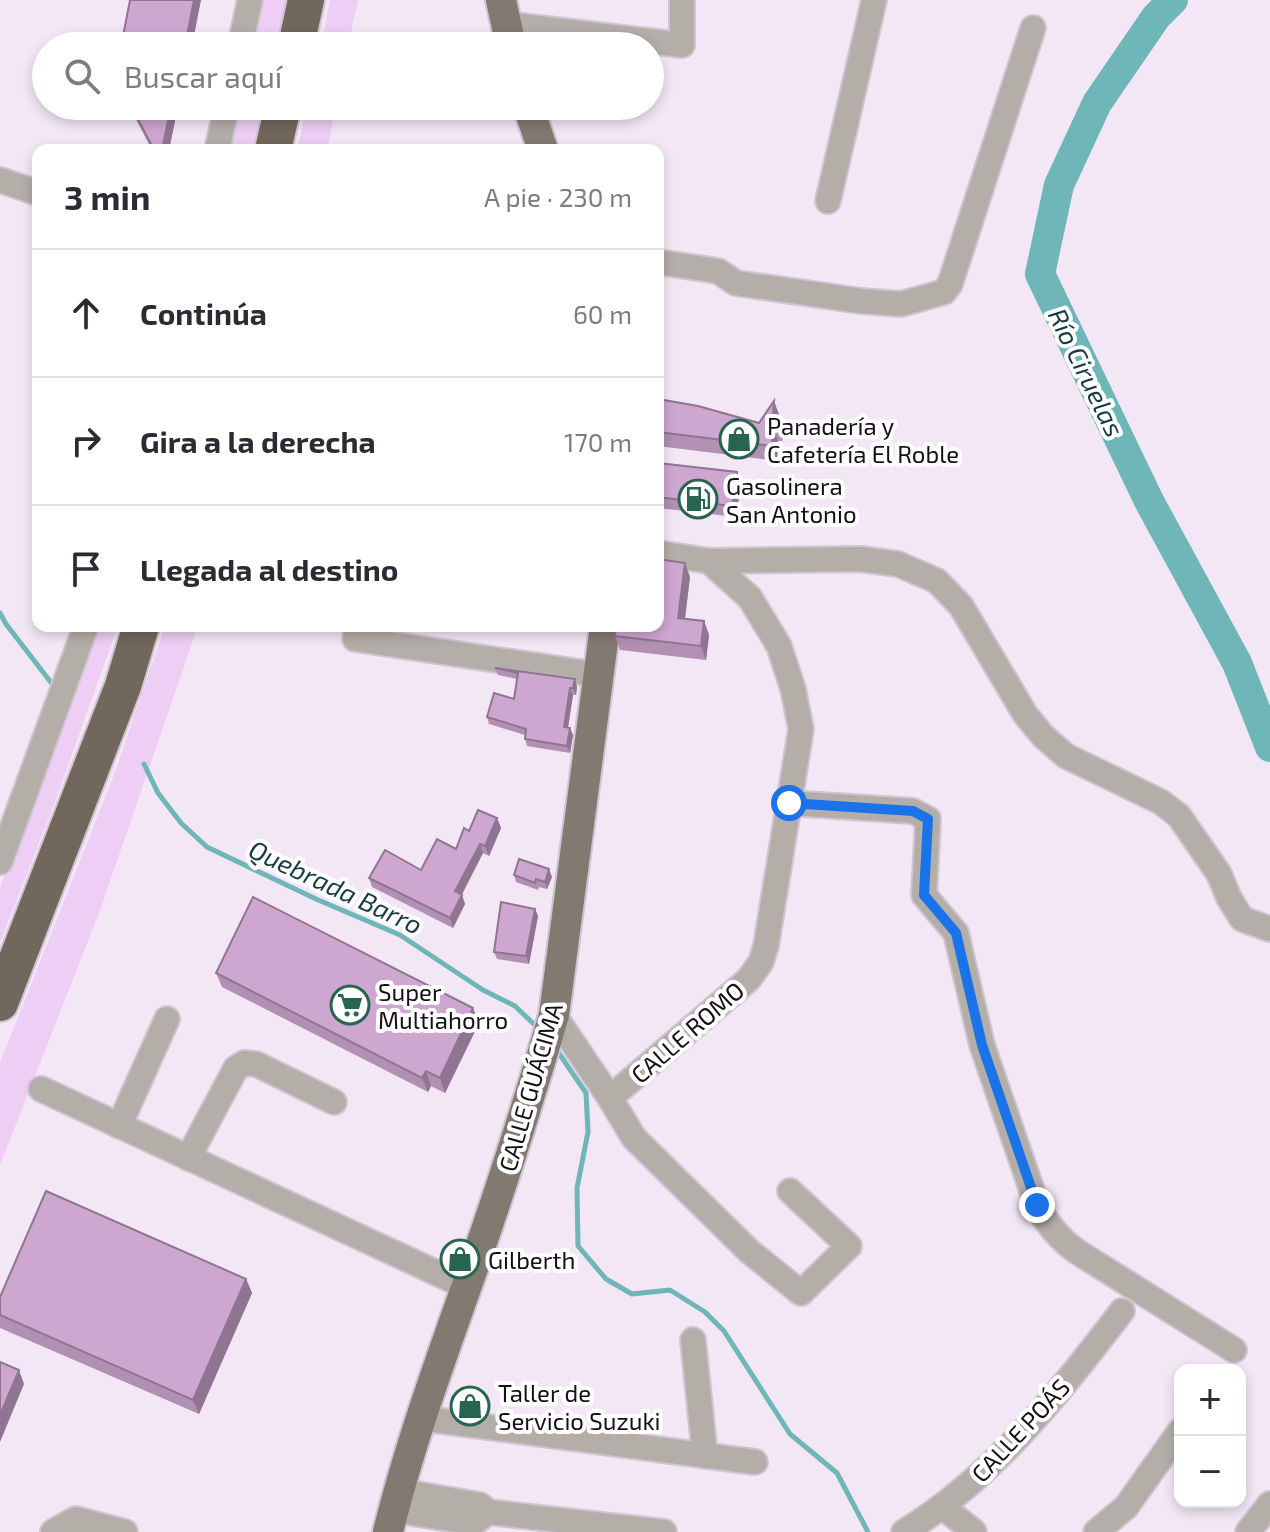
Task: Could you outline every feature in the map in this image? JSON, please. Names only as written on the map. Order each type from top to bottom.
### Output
[{"type":"highway","points":[[299,32],[306,0]]},
{"type":"highway","points":[[274,144],[280,120]]},
{"type":"highway","points":[[0,1003],[123,686],[139,632]]},
{"type":"main road","points":[[533,120],[541,144]]},
{"type":"main road","name":"CALLE GUÁCIMA","points":[[393,1511],[419,1418],[467,1287],[541,1066],[552,1021],[604,632]]},
{"type":"street","points":[[243,32],[250,0]]},
{"type":"street","points":[[664,43],[682,45],[682,0]]},
{"type":"street","points":[[828,201],[874,0]]},
{"type":"street","points":[[506,23],[578,32]]},
{"type":"street","points":[[664,263],[718,271],[736,283],[861,301],[901,304],[944,292],[950,284],[1033,28]]},
{"type":"street","points":[[218,144],[224,120]]},
{"type":"street","points":[[0,180],[32,191]]},
{"type":"street","points":[[664,554],[709,561],[860,559],[898,564],[937,581],[961,606],[1025,714],[1043,736],[1066,756],[1161,802],[1179,816],[1219,874],[1242,919],[1270,929]]},
{"type":"street","name":"CALLE ROMO","points":[[552,1021],[610,1098],[749,979],[761,962],[773,907],[801,729],[793,689],[779,646],[750,598],[709,561]]},
{"type":"street","points":[[0,862],[84,632]]},
{"type":"street","points":[[375,632],[600,675]]},
{"type":"street","points":[[789,803],[913,811],[928,819],[924,895],[956,933],[982,1045],[1037,1205],[1046,1222],[1062,1241],[1076,1251],[1234,1350]]},
{"type":"street","points":[[119,1126],[167,1019]]},
{"type":"street","points":[[188,1158],[236,1068],[244,1063],[256,1064],[334,1102]]},
{"type":"street","points":[[41,1089],[467,1287]]},
{"type":"street","points":[[610,1098],[634,1138],[749,1251],[801,1293],[849,1246],[790,1191]]},
{"type":"street","name":"CALLE POÁS","points":[[904,1532],[943,1507],[993,1464],[1085,1359],[1122,1311]]},
{"type":"street","points":[[693,1340],[705,1456]]},
{"type":"street","points":[[419,1418],[755,1462]]},
{"type":"street","points":[[1096,1532],[1126,1507],[1176,1436]]},
{"type":"street","points":[[1248,1532],[1270,1504]]},
{"type":"street","points":[[393,1511],[480,1505],[492,1519],[664,1532]]},
{"type":"street","points":[[943,1507],[974,1532]]},
{"type":"street","points":[[53,1532],[76,1519],[125,1532]]},
{"type":"shaded area","points":[[263,0],[286,0],[280,32],[255,32]]},
{"type":"shaded area","points":[[330,0],[358,0],[351,32],[324,32]]},
{"type":"shaded area","points":[[234,120],[261,120],[255,144],[228,144]]},
{"type":"shaded area","points":[[304,120],[333,120],[328,144],[298,144]]},
{"type":"shaded area","points":[[91,632],[116,632],[52,810],[0,942],[0,888]]},
{"type":"shaded area","points":[[163,632],[196,632],[99,913],[0,1165],[0,1063],[114,775]]},
{"type":"building","points":[[130,0],[194,0],[188,32],[124,32]]},
{"type":"building","points":[[138,120],[168,120],[163,144],[151,144]]},
{"type":"building","points":[[664,400],[759,423],[774,401],[773,414],[778,414],[777,426],[773,426],[772,446],[664,433]]},
{"type":"building","name":"Gasolinera San Antonio","points":[[664,464],[737,472],[732,506],[664,498]]},
{"type":"building","points":[[664,560],[685,563],[678,618],[704,621],[701,646],[615,636],[615,632],[664,632]]},
{"type":"building","points":[[495,668],[575,679],[573,688],[570,688],[564,727],[570,728],[567,746],[525,739],[526,729],[487,717],[494,693],[514,699],[518,673]]},
{"type":"building","points":[[478,810],[497,818],[485,846],[480,844],[455,891],[462,895],[450,918],[369,878],[385,850],[421,870],[437,839],[456,849],[464,828],[469,831]]},
{"type":"building","points":[[519,859],[549,869],[545,882],[536,879],[535,883],[514,875]]},
{"type":"building","name":"Super Multiahorro","points":[[253,897],[473,1008],[440,1078],[426,1071],[422,1078],[216,973]]},
{"type":"building","points":[[501,902],[535,909],[526,956],[494,952]]},
{"type":"building","points":[[46,1191],[246,1279],[193,1400],[0,1315],[0,1297]]},
{"type":"building","points":[[0,1362],[19,1370],[0,1415]]},
{"type":"waterway","name":"Río Ciruelas","points":[[1173,0],[1156,17],[1097,103],[1059,185],[1040,274],[1149,501],[1237,663],[1270,747]]},
{"type":"waterway","name":"Quebrada Barro","points":[[0,613],[56,689]]},
{"type":"waterway","name":"Quebrada Barro","points":[[144,764],[158,793],[181,823],[207,847],[400,935],[483,990],[515,1006],[540,1030]]},
{"type":"waterway","name":"Quebrada Barro","points":[[556,1049],[586,1093],[588,1132],[577,1188],[578,1246],[606,1279],[632,1294],[670,1290],[705,1312],[724,1331],[790,1434],[837,1473],[868,1532]]},
{"type":"place","name":"Panadería y Cafetería El Roble","points":[[739,439]]},
{"type":"place","name":"Gasolinera San Antonio","points":[[698,499]]},
{"type":"place","name":"Super Multiahorro","points":[[350,1005]]},
{"type":"place","name":"Gilberth","points":[[460,1259]]},
{"type":"place","name":"Taller de Servicio Suzuki","points":[[470,1406]]},
{"type":"route","points":[[789,803],[913,811],[928,819],[924,895],[956,933],[982,1045],[1037,1205]]}]
